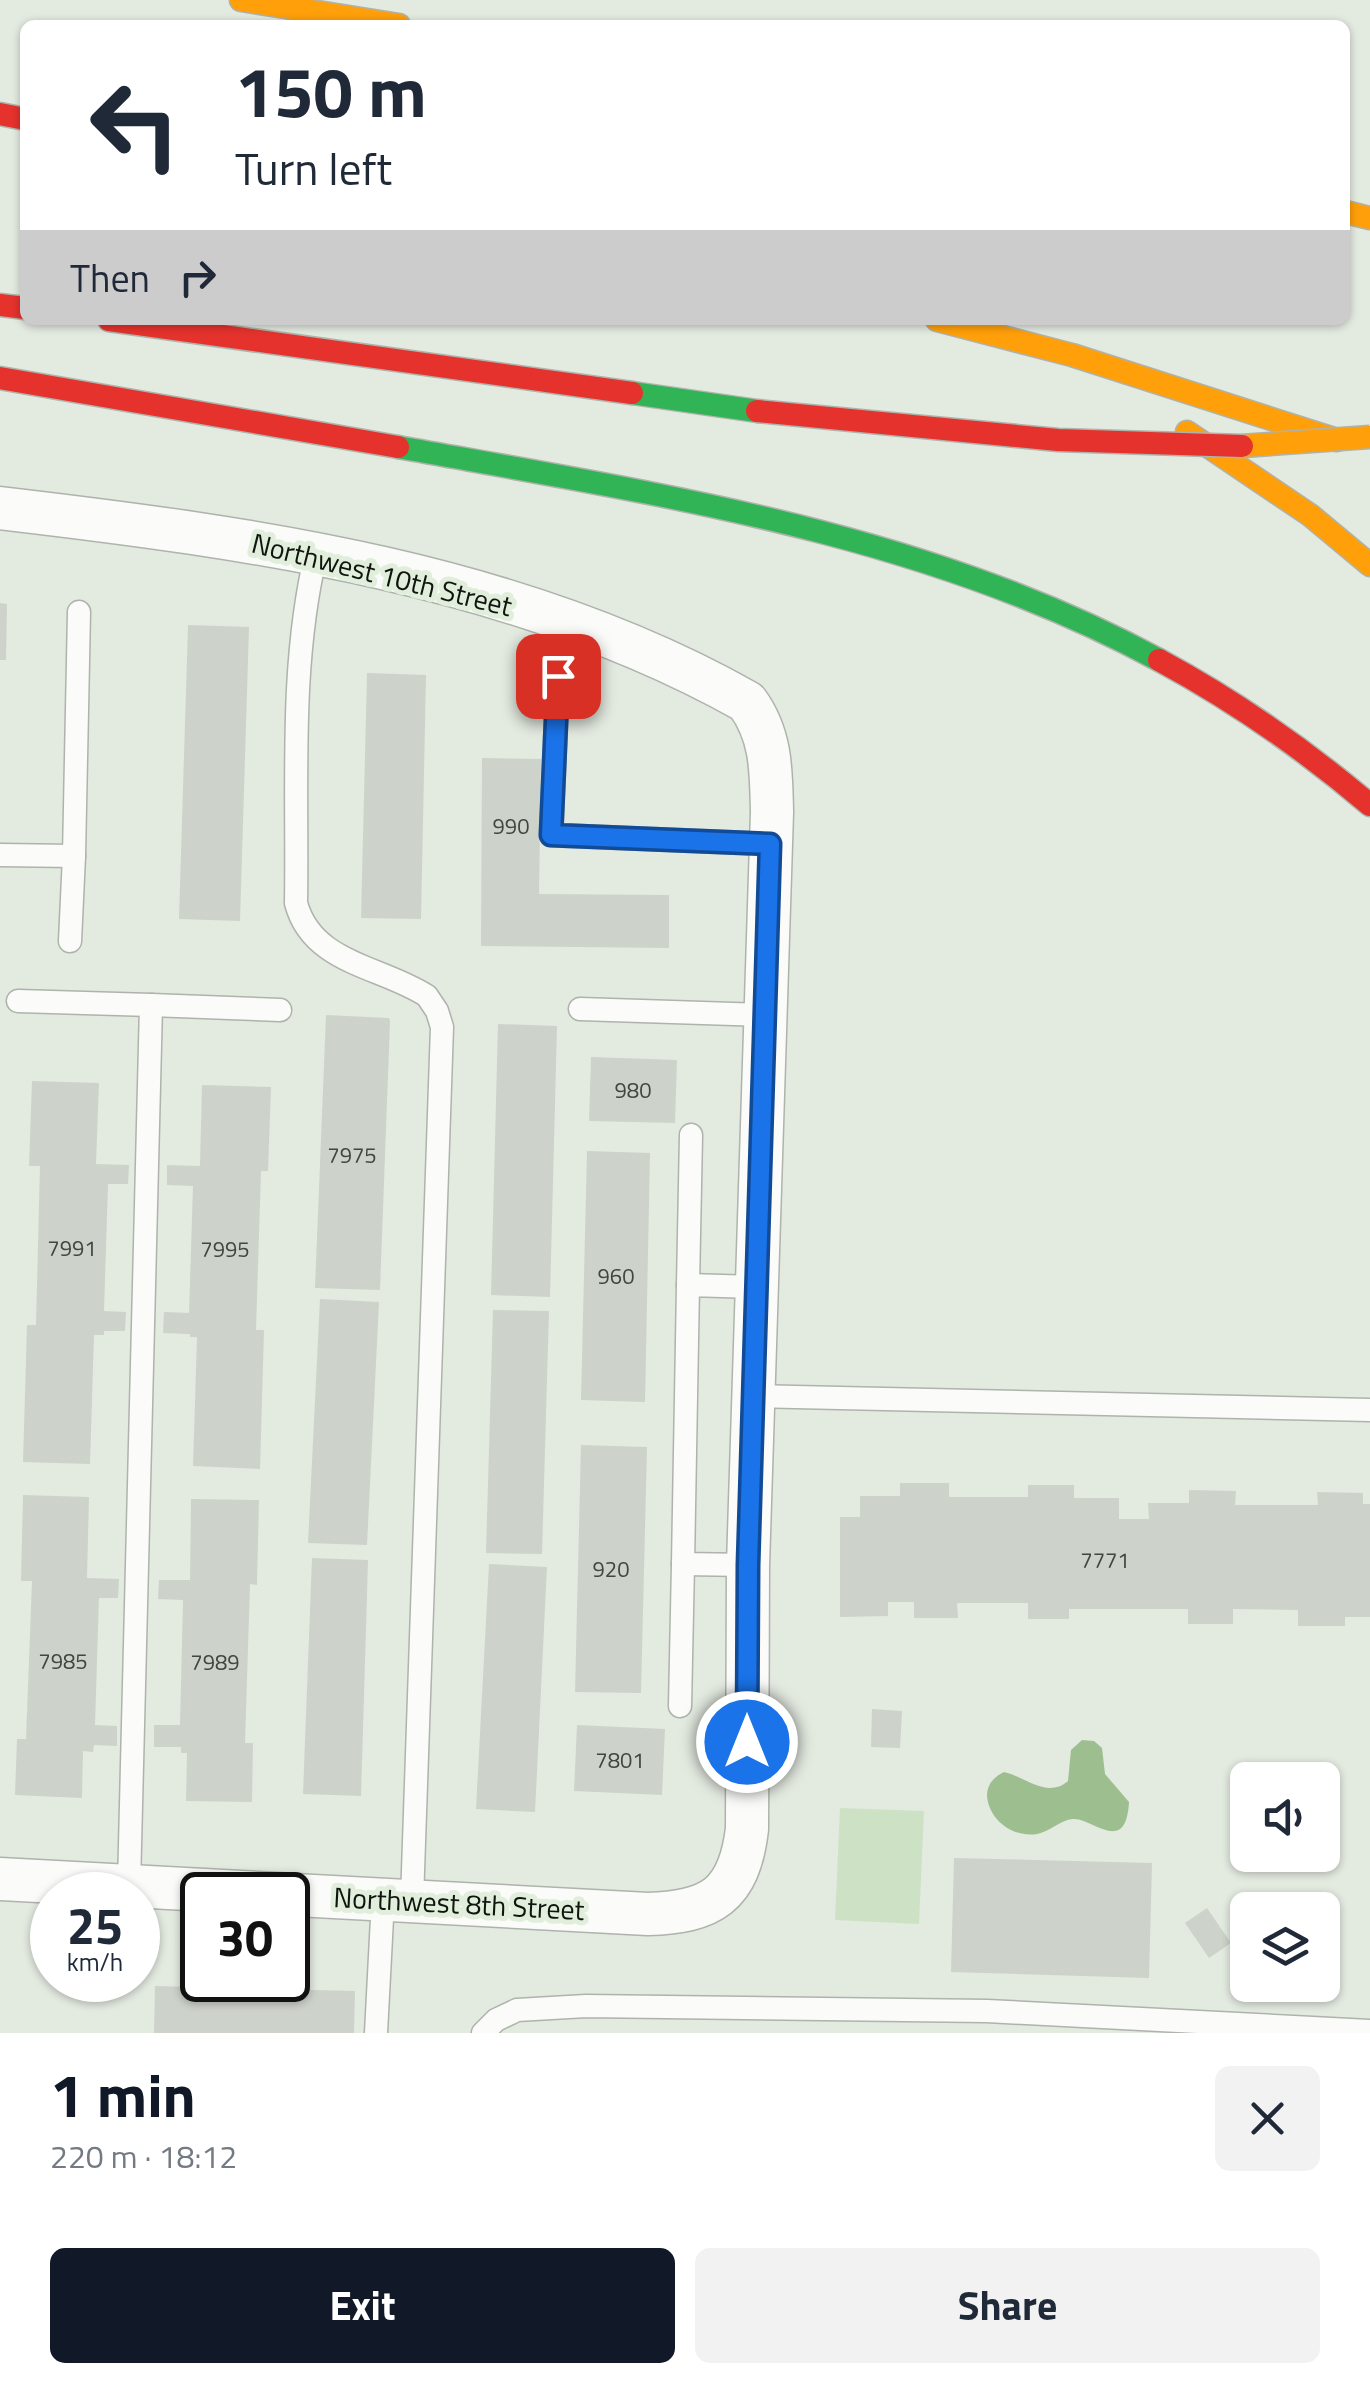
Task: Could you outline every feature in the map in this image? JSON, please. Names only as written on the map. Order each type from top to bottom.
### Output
[{"type":"highway","points":[[241,0],[367,20]]},
{"type":"highway","points":[[145,325],[946,434],[1242,446],[1370,437]]},
{"type":"highway","points":[[957,325],[1072,355],[1370,450]]},
{"type":"highway","points":[[1072,355],[1136,398]]},
{"type":"highway","points":[[0,378],[507,467],[764,518],[883,548],[1017,595],[1128,642],[1299,747],[1370,805]]},
{"type":"highway","points":[[1168,419],[1310,515],[1370,565]]},
{"type":"street","name":"Northwest 10th Street","points":[[0,508],[168,527],[316,554],[435,582],[648,652],[747,702],[758,716],[770,758],[770,844]]},
{"type":"street","points":[[748,1565],[770,844]]},
{"type":"street","name":"Northwest 8th Street","points":[[160,1887],[629,1914],[678,1913],[706,1904],[720,1894],[738,1870],[744,1846],[748,1565]]},
{"type":"street","name":"Northwest 8th Street","points":[[0,1878],[30,1880]]},
{"type":"lane","points":[[316,554],[299,649],[296,904],[301,920],[326,950],[426,996],[438,1011],[442,1027],[398,1900],[376,2033]]},
{"type":"lane","points":[[70,941],[80,612]]},
{"type":"lane","points":[[574,625],[558,676],[551,835],[770,844]]},
{"type":"lane","points":[[0,854],[74,856]]},
{"type":"lane","points":[[18,1001],[280,1010]]},
{"type":"lane","points":[[128,1872],[151,1005]]},
{"type":"lane","points":[[580,1010],[765,1014]]},
{"type":"lane","points":[[680,1706],[690,1135]]},
{"type":"lane","points":[[688,1285],[756,1287]]},
{"type":"lane","points":[[753,1396],[1370,1410]]},
{"type":"lane","points":[[683,1564],[748,1565]]},
{"type":"lane","points":[[483,2033],[496,2020],[517,2010],[542,2006],[1370,2031]]},
{"type":"lane","points":[[712,2009],[712,2033]]},
{"type":"shaded area","points":[[1082,1740],[1094,1741],[1102,1748],[1105,1774],[1129,1802],[1122,1828],[1107,1830],[1073,1819],[1028,1835],[997,1820],[987,1796],[994,1779],[1004,1772],[1044,1787],[1060,1786],[1068,1781],[1071,1750]]},
{"type":"shaded area","points":[[840,1808],[924,1811],[919,1924],[835,1920]]},
{"type":"building","points":[[0,603],[7,604],[6,660],[0,660]]},
{"type":"building","points":[[188,625],[249,627],[240,921],[179,919]]},
{"type":"building","points":[[367,673],[426,675],[421,919],[361,918]]},
{"type":"building","points":[[482,758],[541,759],[539,894],[669,895],[669,948],[481,946]]},
{"type":"building","points":[[326,1015],[390,1021],[380,1290],[315,1288]]},
{"type":"building","points":[[498,1024],[557,1026],[550,1297],[491,1295]]},
{"type":"building","points":[[591,1057],[677,1060],[675,1123],[589,1121]]},
{"type":"building","points":[[32,1081],[99,1083],[96,1164],[129,1165],[128,1184],[108,1184],[104,1311],[126,1312],[125,1331],[94,1335],[90,1464],[23,1462],[27,1325],[36,1325],[40,1166],[29,1166]]},
{"type":"building","points":[[202,1085],[271,1087],[268,1171],[261,1171],[256,1330],[264,1330],[260,1469],[193,1466],[197,1337],[163,1333],[164,1312],[189,1313],[193,1186],[167,1185],[167,1165],[200,1166]]},
{"type":"building","points":[[587,1151],[650,1153],[645,1402],[581,1400]]},
{"type":"building","points":[[320,1299],[379,1302],[367,1545],[308,1543]]},
{"type":"building","points":[[493,1310],[549,1311],[542,1554],[486,1553]]},
{"type":"building","points":[[581,1445],[647,1447],[641,1693],[575,1692]]},
{"type":"building","points":[[900,1483],[949,1483],[949,1497],[1028,1497],[1028,1485],[1074,1485],[1074,1498],[1119,1498],[1119,1519],[1149,1519],[1148,1503],[1189,1503],[1189,1490],[1236,1491],[1235,1505],[1318,1505],[1317,1492],[1363,1493],[1363,1504],[1370,1504],[1370,1617],[1345,1617],[1345,1626],[1298,1626],[1298,1610],[1233,1609],[1233,1624],[1188,1624],[1188,1609],[1069,1609],[1069,1619],[1028,1619],[1028,1603],[957,1603],[958,1618],[914,1618],[914,1602],[888,1602],[888,1616],[840,1617],[840,1517],[860,1517],[860,1496],[900,1496]]},
{"type":"building","points":[[23,1495],[89,1497],[87,1578],[119,1579],[118,1598],[99,1598],[95,1725],[117,1726],[117,1746],[94,1745],[93,1752],[83,1751],[82,1798],[15,1795],[17,1739],[26,1739],[32,1581],[21,1581]]},
{"type":"building","points":[[191,1499],[259,1500],[257,1585],[250,1584],[245,1743],[253,1743],[252,1802],[186,1801],[187,1753],[181,1753],[181,1747],[154,1747],[154,1725],[180,1725],[183,1600],[158,1599],[159,1580],[190,1580]]},
{"type":"building","points":[[312,1558],[368,1560],[361,1796],[303,1794]]},
{"type":"building","points":[[489,1564],[547,1567],[535,1812],[476,1809]]},
{"type":"building","points":[[872,1709],[902,1711],[900,1748],[871,1747]]},
{"type":"building","points":[[577,1725],[665,1729],[662,1795],[574,1791]]},
{"type":"building","points":[[954,1858],[1152,1863],[1149,1978],[951,1972]]},
{"type":"building","points":[[1207,1908],[1230,1944],[1209,1958],[1185,1923]]},
{"type":"building","points":[[160,1986],[180,1987],[180,2002],[310,2002],[310,1990],[355,1991],[354,2033],[154,2033],[155,2002],[160,2002]]},
{"type":"traffic: fast","points":[[632,393],[757,411]]},
{"type":"traffic: fast","points":[[398,447],[691,502],[884,549],[1070,616],[1159,660]]},
{"type":"traffic: slow","points":[[241,0],[367,20]]},
{"type":"traffic: slow","points":[[1350,213],[1370,218]]},
{"type":"traffic: slow","points":[[956,325],[1072,355],[1337,440]]},
{"type":"traffic: slow","points":[[1187,432],[1310,515],[1370,565]]},
{"type":"traffic: slow","points":[[1242,446],[1370,437]]},
{"type":"traffic: jam","points":[[0,114],[20,118]]},
{"type":"traffic: jam","points":[[0,305],[20,307]]},
{"type":"traffic: jam","points":[[145,325],[632,393]]},
{"type":"traffic: jam","points":[[0,378],[398,447]]},
{"type":"traffic: jam","points":[[757,411],[1058,440],[1242,446]]},
{"type":"traffic: jam","points":[[1159,660],[1268,727],[1370,805]]},
{"type":"route","points":[[558,676],[551,835],[770,844],[748,1565],[747,1742]]}]
